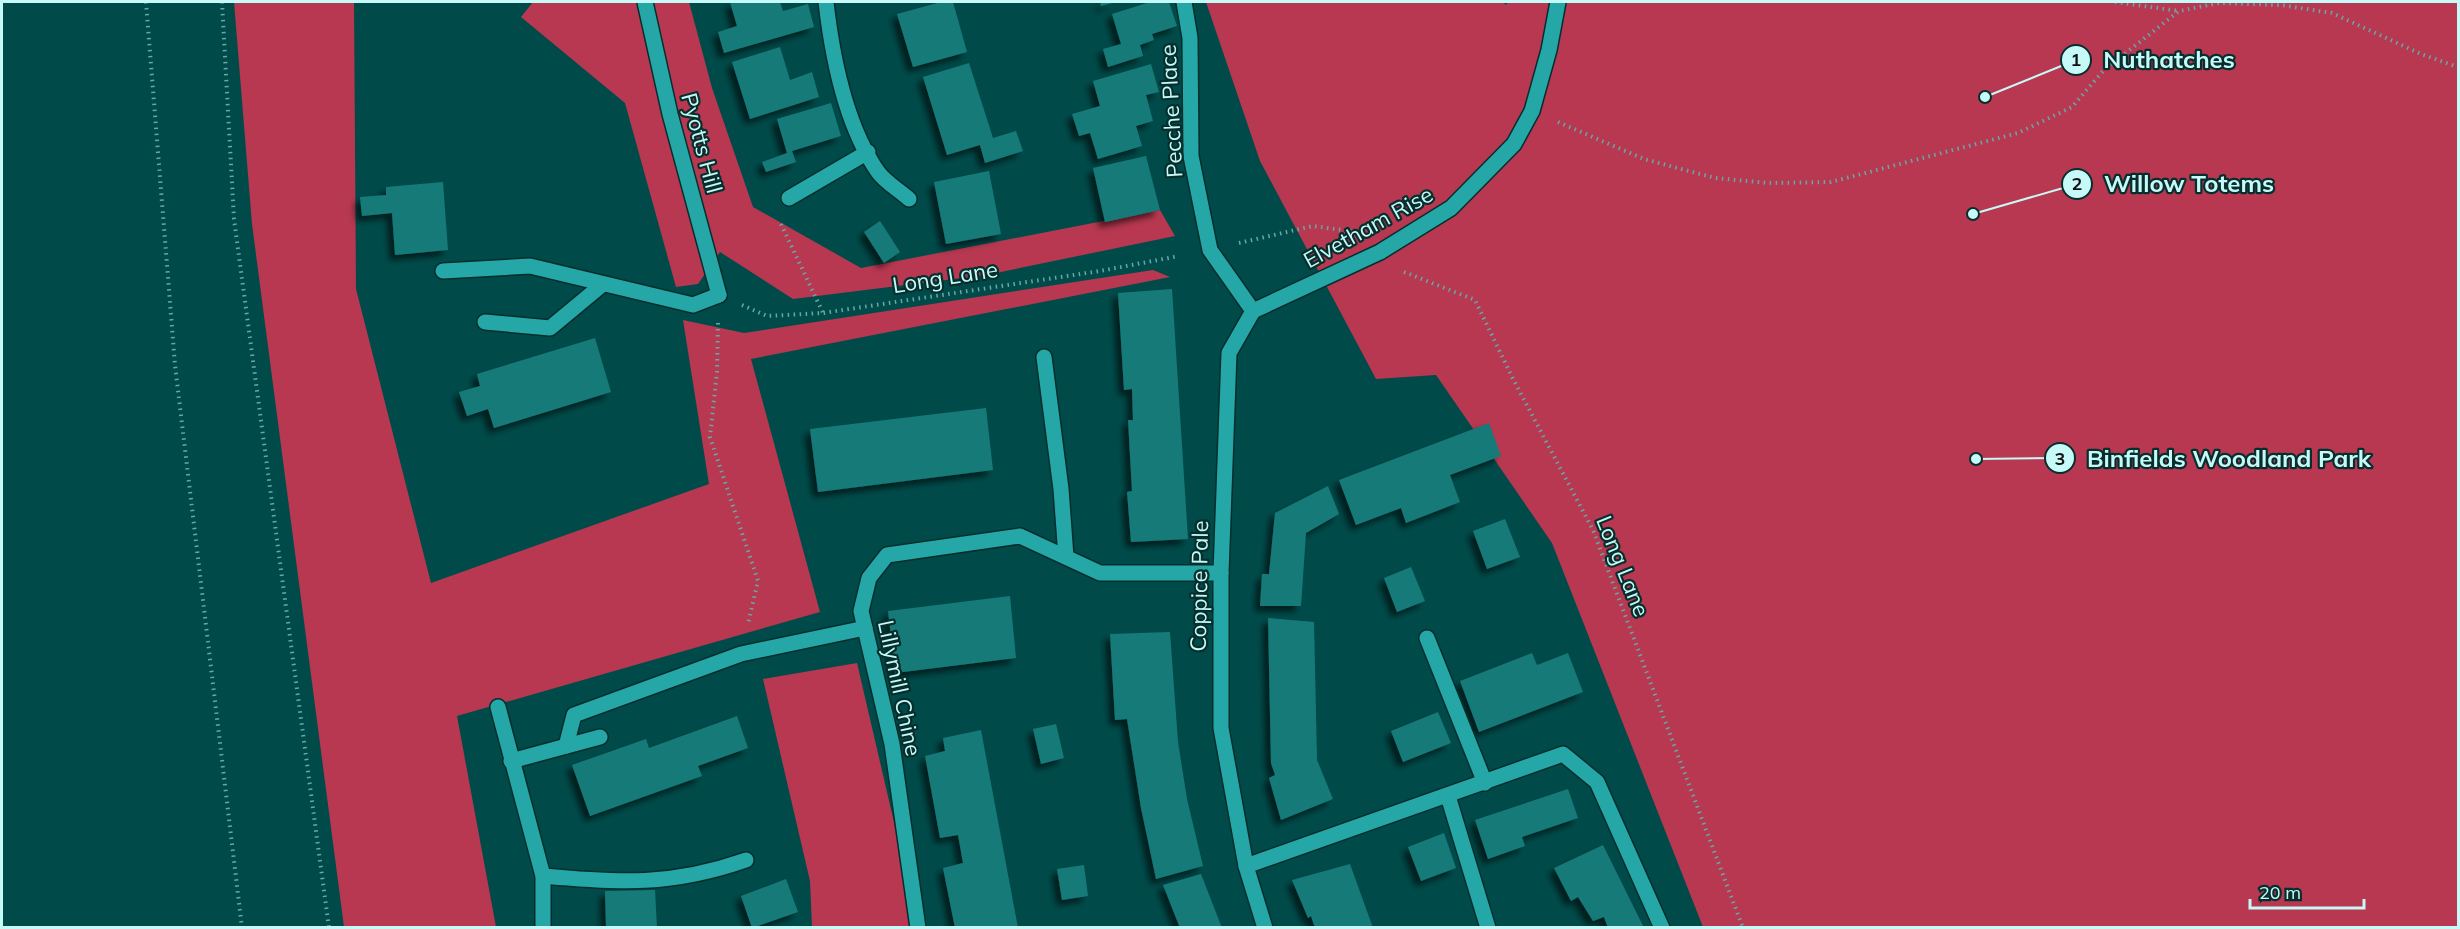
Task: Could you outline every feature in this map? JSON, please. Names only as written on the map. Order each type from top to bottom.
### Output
[{"type":"street","name":"Pyotts Hill","points":[[645,2],[670,114],[719,295]]},
{"type":"street","points":[[826,2],[831,42],[850,114],[878,173],[909,199]]},
{"type":"street","name":"Pecche Place","points":[[1184,2],[1190,38],[1191,156],[1210,250],[1253,311]]},
{"type":"street","name":"Elvetham Rise","points":[[1253,311],[1380,252],[1451,208],[1514,144],[1532,111],[1549,50],[1558,2]]},
{"type":"street","points":[[789,198],[868,152]]},
{"type":"street","points":[[443,271],[530,266],[693,305],[719,295]]},
{"type":"street","points":[[485,322],[550,328],[603,284]]},
{"type":"street","name":"Coppice Pale","points":[[1253,311],[1229,353],[1221,573],[1221,728],[1246,866],[1265,927]]},
{"type":"street","points":[[1044,357],[1061,489],[1066,557]]},
{"type":"street","name":"Lillymill Chine","points":[[918,927],[892,744],[861,611],[869,578],[887,555],[1020,536],[1100,573],[1221,573]]},
{"type":"street","points":[[566,746],[574,716],[741,654],[865,628]]},
{"type":"street","points":[[1427,638],[1485,783]]},
{"type":"street","points":[[498,707],[543,876],[543,927]]},
{"type":"street","points":[[511,761],[600,737]]},
{"type":"street","points":[[1246,866],[1563,754],[1597,782],[1662,927]]},
{"type":"street","points":[[1448,796],[1488,927]]},
{"type":"street","points":[[543,876],[648,882],[717,870],[746,860]]},
{"type":"path","points":[[146,2],[176,365],[242,927]]},
{"type":"path","points":[[222,2],[234,219],[329,927]]},
{"type":"path","points":[[2115,2],[2179,11],[2219,3],[2281,5],[2332,13],[2421,54],[2458,67]]},
{"type":"path","points":[[1532,111],[1644,159],[1715,178],[1768,183],[1831,182],[2007,136],[2036,124],[2072,106],[2103,70],[2179,11]]},
{"type":"path","points":[[789,198],[777,215],[823,313]]},
{"type":"path","points":[[1236,244],[1313,226],[1356,232]]},
{"type":"path","name":"Long Lane","points":[[719,295],[767,316],[823,313],[1100,271],[1179,256]]},
{"type":"path","name":"Long Lane","points":[[1404,272],[1475,300],[1593,530],[1743,927]]},
{"type":"path","points":[[719,295],[717,372],[710,437],[758,581],[741,654]]},
{"type":"shaded area","points":[[234,2],[354,2],[356,289],[431,583],[709,484],[683,320],[744,333],[1153,270],[1170,277],[751,359],[820,612],[457,716],[496,927],[344,927],[252,224]]},
{"type":"shaded area","points":[[533,2],[689,2],[712,88],[753,207],[861,268],[1160,210],[1175,236],[986,275],[793,299],[720,252],[698,284],[676,287],[625,103],[521,17]]},
{"type":"shaded area","points":[[1206,2],[1503,2],[1506,5],[1508,2],[2458,2],[2458,927],[1703,927],[1552,543],[1436,375],[1376,379],[1260,161]]},
{"type":"shaded area","points":[[857,663],[917,927],[812,927],[810,881],[763,679]]},
{"type":"building","points":[[730,2],[780,2],[783,11],[808,4],[814,27],[724,53],[718,32],[737,26]]},
{"type":"building","points":[[941,2],[953,2],[967,52],[913,67],[897,14]]},
{"type":"building","points":[[1100,2],[1116,2],[1101,6]]},
{"type":"building","points":[[1150,2],[1169,2],[1177,26],[1152,34],[1154,40],[1140,45],[1143,56],[1108,67],[1103,49],[1121,44],[1112,14]]},
{"type":"building","points":[[780,47],[790,80],[812,72],[819,97],[750,119],[732,62]]},
{"type":"building","points":[[969,63],[993,138],[1016,131],[1023,151],[985,163],[980,145],[947,155],[923,77]]},
{"type":"building","points":[[1151,64],[1159,92],[1146,95],[1153,121],[1136,126],[1142,146],[1098,159],[1090,133],[1079,136],[1072,114],[1100,106],[1093,81]]},
{"type":"building","points":[[831,103],[841,136],[792,151],[796,162],[766,172],[762,162],[787,153],[777,119]]},
{"type":"building","points":[[1146,156],[1160,210],[1105,222],[1093,168]]},
{"type":"building","points":[[989,171],[1001,234],[946,244],[934,182]]},
{"type":"building","points":[[443,182],[448,250],[395,255],[392,213],[362,216],[360,197],[386,195],[386,187]]},
{"type":"building","points":[[880,221],[900,252],[884,263],[864,232]]},
{"type":"building","points":[[1172,289],[1188,539],[1131,542],[1127,492],[1132,491],[1128,420],[1133,420],[1132,389],[1124,390],[1118,293]]},
{"type":"building","points":[[595,338],[611,392],[494,428],[488,409],[467,416],[459,392],[480,386],[477,374]]},
{"type":"building","points":[[986,408],[993,470],[818,492],[810,429]]},
{"type":"building","points":[[1489,423],[1501,456],[1450,475],[1460,502],[1406,523],[1401,508],[1356,525],[1339,480]]},
{"type":"building","points":[[1328,486],[1339,514],[1306,533],[1301,606],[1260,606],[1262,574],[1269,574],[1275,513]]},
{"type":"building","points":[[1505,519],[1520,557],[1487,569],[1473,531]]},
{"type":"building","points":[[1411,567],[1425,601],[1397,612],[1384,578]]},
{"type":"building","points":[[1010,596],[1016,658],[895,673],[888,611]]},
{"type":"building","points":[[1268,618],[1314,622],[1317,760],[1333,799],[1281,820],[1269,778],[1275,775],[1271,763]]},
{"type":"building","points":[[1170,632],[1178,742],[1187,799],[1203,866],[1156,879],[1141,808],[1127,719],[1115,720],[1110,634]]},
{"type":"building","points":[[1532,653],[1537,665],[1568,653],[1583,692],[1479,732],[1460,681]]},
{"type":"building","points":[[1438,712],[1451,743],[1403,762],[1391,731]]},
{"type":"building","points":[[737,716],[748,748],[698,766],[702,776],[590,816],[572,765],[646,739],[649,748]]},
{"type":"building","points":[[1056,724],[1064,758],[1041,764],[1033,729]]},
{"type":"building","points":[[981,730],[1018,928],[955,928],[943,868],[963,863],[958,835],[940,838],[925,756],[945,751],[943,738]]},
{"type":"building","points":[[1568,789],[1578,818],[1522,837],[1525,846],[1488,859],[1475,820]]},
{"type":"building","points":[[1444,833],[1456,868],[1421,881],[1408,847]]},
{"type":"building","points":[[1603,845],[1644,928],[1608,928],[1604,917],[1593,921],[1578,897],[1571,901],[1554,868]]},
{"type":"building","points":[[1350,864],[1373,928],[1315,928],[1311,916],[1308,918],[1292,880]]},
{"type":"building","points":[[1084,865],[1088,896],[1062,900],[1057,869]]},
{"type":"building","points":[[1201,874],[1222,928],[1180,928],[1163,885]]},
{"type":"building","points":[[786,879],[798,912],[752,928],[741,896]]},
{"type":"building","points":[[655,890],[657,928],[606,928],[605,891]]},
{"type":"place","name":"Nuthatches","points":[[1985,97]]},
{"type":"place","name":"Willow Totems","points":[[1973,214]]},
{"type":"place","name":"Binfields Woodland Park","points":[[1976,459]]}]
